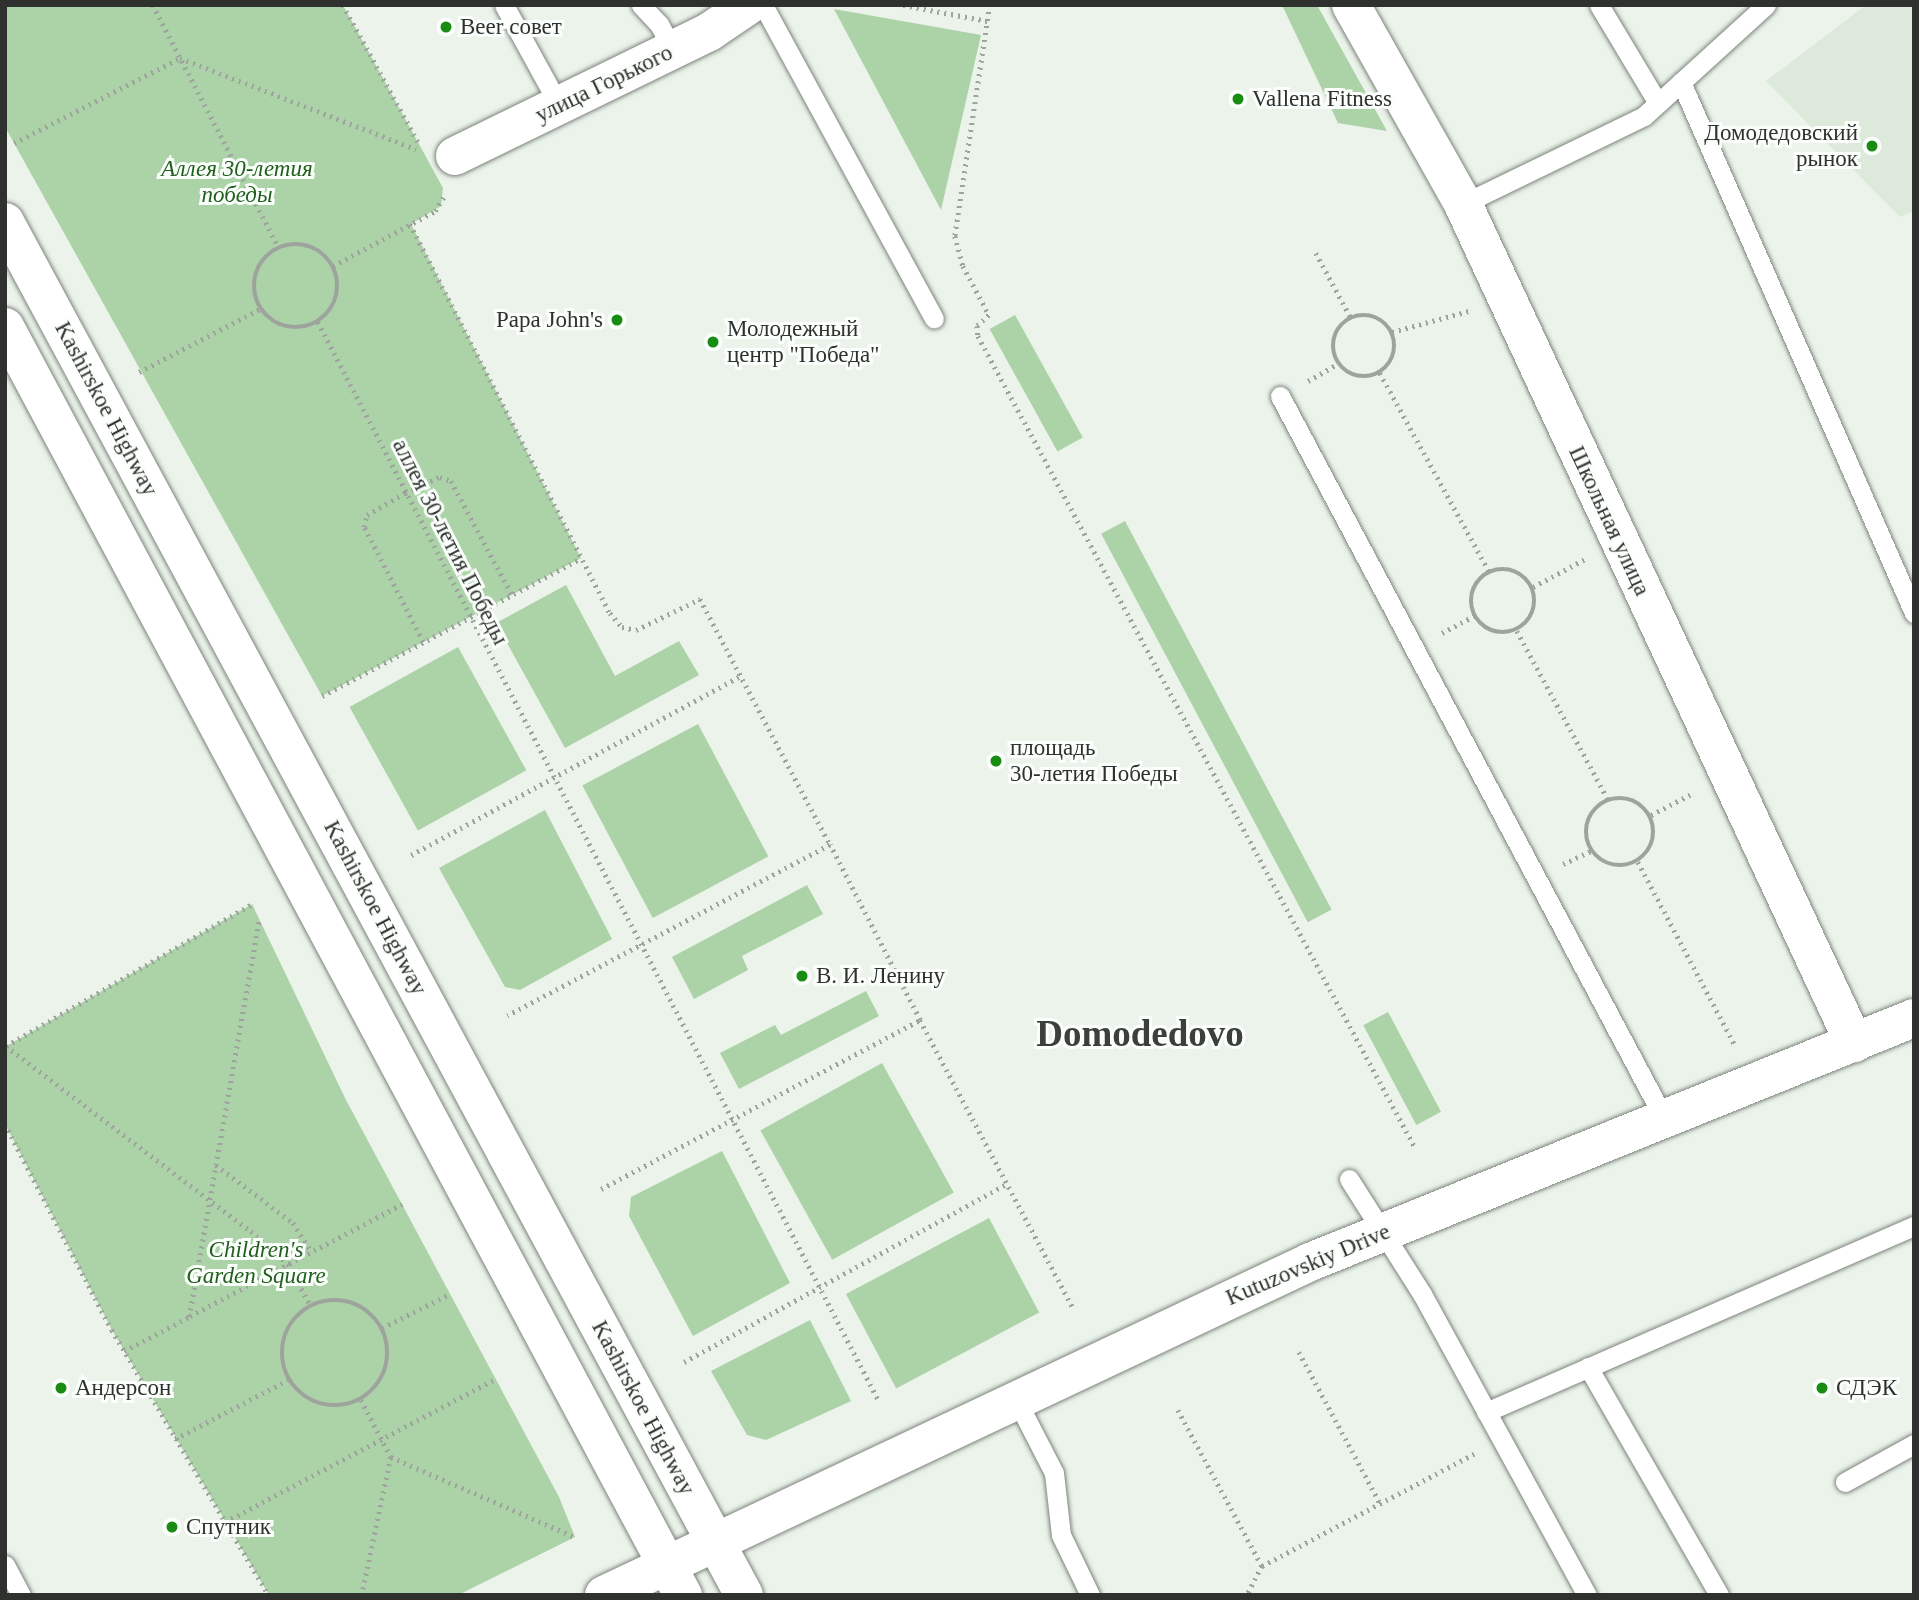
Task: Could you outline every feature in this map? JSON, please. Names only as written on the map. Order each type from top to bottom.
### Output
[{"type":"street","name":"улица Горького","points":[[455,156],[673,50],[749,5]]},
{"type":"street","name":"Школьная улица","points":[[1351,5],[1463,204],[1726,776],[1854,1043]]},
{"type":"street","name":"Kashirskoe Highway","points":[[5,222],[744,1595]]},
{"type":"street","points":[[5,327],[675,1580],[604,1595]]},
{"type":"street","name":"Kutuzovskiy Drive","points":[[675,1580],[716,1544],[1162,1329],[1384,1232],[1914,1018]]},
{"type":"lane","points":[[504,5],[559,105]]},
{"type":"lane","points":[[641,5],[660,24],[673,50]]},
{"type":"lane","points":[[763,5],[934,318]]},
{"type":"lane","points":[[1598,5],[1658,103]]},
{"type":"lane","points":[[1463,204],[1644,116],[1766,5]]},
{"type":"lane","points":[[1681,82],[1914,613]]},
{"type":"lane","points":[[1280,396],[1539,876],[1665,1120]]},
{"type":"lane","points":[[1349,1179],[1384,1232],[1502,1438],[1587,1595]]},
{"type":"lane","points":[[1486,1412],[1914,1226]]},
{"type":"lane","points":[[1588,1367],[1719,1595]]},
{"type":"lane","points":[[1016,1399],[1054,1474],[1061,1535],[1090,1595]]},
{"type":"lane","points":[[1845,1482],[1914,1444]]},
{"type":"lane","points":[[5,1565],[21,1595]]},
{"type":"path","points":[[153,5],[278,248]]},
{"type":"path","points":[[14,142],[180,58],[423,152],[343,5]]},
{"type":"path","points":[[903,5],[988,21]]},
{"type":"path","points":[[990,5],[956,236],[963,266],[989,315],[977,326],[978,335],[1416,1149]]},
{"type":"path","points":[[333,266],[441,206],[445,195],[432,167],[455,156]]},
{"type":"path","points":[[410,224],[610,613],[628,630],[647,626],[700,599],[1073,1308]]},
{"type":"path","points":[[305,245],[317,249],[333,266],[337,296],[318,322],[297,329],[282,327],[260,309],[254,281],[267,256],[278,248],[305,245]]},
{"type":"path","points":[[1316,253],[1350,318]]},
{"type":"path","points":[[1392,332],[1508,300]]},
{"type":"path","points":[[139,372],[260,309]]},
{"type":"path","points":[[1374,317],[1392,332],[1395,352],[1380,373],[1355,377],[1338,364],[1334,338],[1350,318],[1374,317]]},
{"type":"path","name":"аллея 30-летия Победы","points":[[318,322],[469,618],[879,1401]]},
{"type":"path","points":[[1380,373],[1489,571]]},
{"type":"path","points":[[423,642],[364,527],[367,515],[405,493],[440,477],[451,481],[512,595]]},
{"type":"path","points":[[1533,587],[1618,541]]},
{"type":"path","points":[[322,696],[581,558]]},
{"type":"path","points":[[1489,571],[1516,571],[1533,587],[1535,608],[1517,631],[1494,633],[1474,616],[1471,594],[1489,571]]},
{"type":"path","points":[[1517,631],[1609,799]]},
{"type":"path","points":[[411,855],[741,676]]},
{"type":"path","points":[[1651,815],[1726,776]]},
{"type":"path","points":[[1609,799],[1637,801],[1651,815],[1654,838],[1638,862],[1620,867],[1606,864],[1591,851],[1587,820],[1609,799]]},
{"type":"path","points":[[507,1016],[830,845]]},
{"type":"path","points":[[1638,862],[1739,1053]]},
{"type":"path","points":[[252,904],[6,1046],[209,1197],[289,1264],[311,1306]]},
{"type":"path","points":[[189,1317],[259,921]]},
{"type":"path","points":[[601,1189],[920,1020]]},
{"type":"path","points":[[5,1124],[124,1351],[269,1595]]},
{"type":"path","points":[[216,1165],[293,1223],[312,1252]]},
{"type":"path","points":[[684,1362],[1007,1184]]},
{"type":"path","points":[[124,1351],[402,1204]]},
{"type":"path","points":[[382,1328],[448,1295]]},
{"type":"path","points":[[334,1300],[351,1302],[367,1310],[382,1328],[389,1354],[386,1371],[361,1400],[332,1407],[316,1403],[288,1380],[282,1344],[288,1327],[311,1306],[334,1300]]},
{"type":"path","points":[[1300,1352],[1380,1503]]},
{"type":"path","points":[[175,1439],[288,1380]]},
{"type":"path","points":[[225,1522],[493,1380]]},
{"type":"path","points":[[361,1400],[391,1457],[575,1538]]},
{"type":"path","points":[[1178,1410],[1262,1566]]},
{"type":"path","points":[[1247,1595],[1262,1566],[1502,1438]]},
{"type":"path","points":[[362,1595],[391,1457]]},
{"type":"path","points":[[1251,1587],[1256,1595]]},
{"type":"shaded area","name":"Домодедовский рынок","points":[[1866,5],[1914,5],[1914,211],[1900,217],[1766,81]]},
{"type":"green space","name":"Аллея 30-летия победы","points":[[5,5],[343,5],[443,188],[441,206],[411,224],[581,558],[322,696],[5,127]]},
{"type":"green space","points":[[1282,5],[1317,5],[1387,131],[1338,123]]},
{"type":"green space","points":[[834,9],[981,35],[941,210]]},
{"type":"green space","points":[[1015,315],[1083,437],[1058,452],[990,329]]},
{"type":"green space","points":[[1125,521],[1332,909],[1308,922],[1101,534]]},
{"type":"green space","points":[[566,585],[615,676],[679,641],[699,675],[565,748],[496,623]]},
{"type":"green space","points":[[458,647],[526,770],[418,830],[350,707]]},
{"type":"green space","points":[[698,724],[768,856],[653,918],[582,786]]},
{"type":"green space","points":[[545,810],[612,939],[520,990],[505,987],[439,868]]},
{"type":"green space","points":[[807,885],[823,914],[742,956],[748,970],[694,999],[672,957]]},
{"type":"green space","name":"Children's Garden Square","points":[[252,904],[346,1100],[559,1497],[575,1537],[458,1595],[269,1595],[112,1330],[5,1124],[5,1047]]},
{"type":"green space","points":[[866,991],[879,1016],[739,1089],[720,1053],[775,1025],[781,1035]]},
{"type":"green space","points":[[1388,1012],[1441,1112],[1416,1125],[1363,1025]]},
{"type":"green space","points":[[882,1063],[954,1192],[832,1260],[760,1130]]},
{"type":"green space","points":[[722,1151],[790,1283],[693,1336],[629,1216],[631,1197]]},
{"type":"green space","points":[[989,1218],[1039,1312],[896,1389],[846,1294]]},
{"type":"green space","points":[[810,1320],[851,1401],[766,1440],[747,1435],[711,1371]]},
{"type":"place","name":"Beer совет","points":[[446,27]]},
{"type":"place","name":"Vallena Fitness","points":[[1238,99]]},
{"type":"place","name":"Домодедовский рынок","points":[[1872,146]]},
{"type":"place","name":"Papa John's","points":[[617,320]]},
{"type":"place","name":"Молодежный центр \"Победа\"","points":[[713,342]]},
{"type":"place","name":"площадь 30-летия Победы","points":[[996,761]]},
{"type":"place","name":"В. И. Ленину","points":[[802,976]]},
{"type":"place","name":"Андерсон","points":[[61,1388]]},
{"type":"place","name":"СДЭК","points":[[1822,1388]]},
{"type":"place","name":"Спутник","points":[[172,1527]]},
{"type":"district","name":"Domodedovo","points":[[1140,1034]]}]
